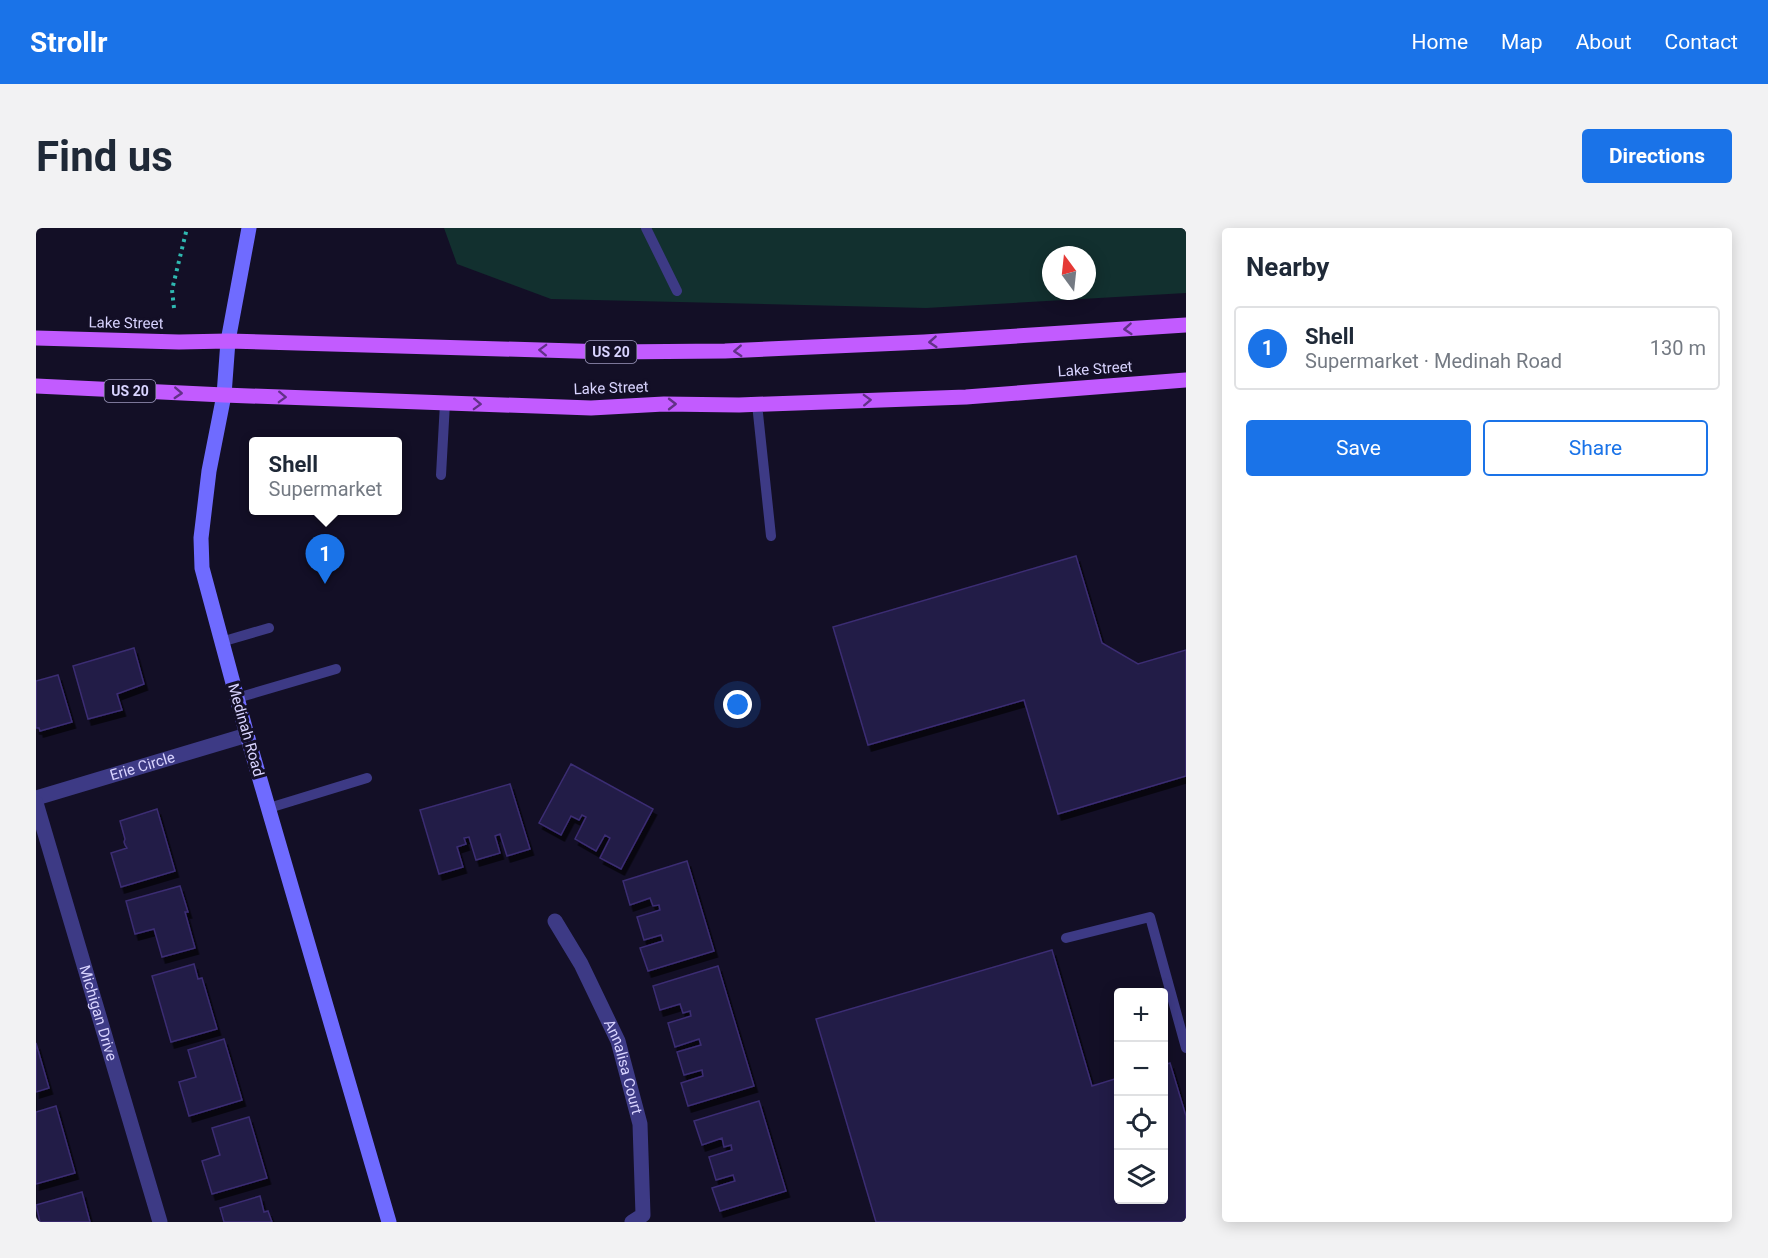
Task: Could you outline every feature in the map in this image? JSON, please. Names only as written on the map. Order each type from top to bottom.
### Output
[{"type":"main road","name":"Lake Street","points":[[36,338],[609,352],[725,351],[924,342],[1186,325]]},
{"type":"main road","name":"Lake Street","points":[[36,386],[591,408],[664,404],[757,404],[966,397],[1186,380]]},
{"type":"street","name":"Medinah Road","points":[[249,228],[228,341],[224,395],[209,471],[201,538],[202,568],[247,735],[389,1222]]},
{"type":"street","name":"Erie Circle","points":[[36,798],[247,735]]},
{"type":"street","name":"Michigan Drive","points":[[36,803],[160,1222]]},
{"type":"street","name":"Annalisa Court","points":[[555,921],[581,964],[618,1041],[640,1124],[643,1215],[632,1222]]},
{"type":"lane","points":[[646,228],[676,291]]},
{"type":"lane","points":[[441,475],[445,403]]},
{"type":"lane","points":[[757,404],[771,536]]},
{"type":"lane","points":[[221,642],[269,628]]},
{"type":"lane","points":[[237,698],[336,669]]},
{"type":"lane","points":[[269,808],[367,778]]},
{"type":"lane","points":[[1066,939],[1150,917],[1186,1048]]},
{"type":"path","points":[[174,308],[172,290],[187,228]]},
{"type":"green space","points":[[444,228],[1186,228],[1186,293],[1096,298],[1096,246],[1042,246],[1042,300],[1065,300],[926,308],[551,299],[457,264]]},
{"type":"building","points":[[1076,556],[1102,643],[1138,664],[1186,650],[1186,776],[1058,814],[1024,700],[868,745],[833,627]]},
{"type":"building","points":[[134,648],[144,684],[117,694],[122,710],[88,719],[73,666]]},
{"type":"building","points":[[58,675],[72,722],[40,731],[36,728],[36,681]]},
{"type":"building","points":[[571,764],[653,809],[621,869],[600,858],[610,838],[605,835],[596,851],[575,839],[586,817],[582,815],[579,820],[571,816],[561,835],[539,823]]},
{"type":"building","points":[[510,784],[530,849],[507,856],[500,834],[495,836],[500,853],[476,860],[469,837],[464,838],[466,844],[457,847],[463,867],[439,874],[420,810]]},
{"type":"building","points":[[157,809],[175,871],[121,887],[111,853],[127,848],[120,821]]},
{"type":"building","points":[[687,861],[714,951],[648,971],[640,948],[663,941],[661,935],[644,940],[637,917],[660,910],[659,905],[653,906],[650,898],[630,905],[623,881]]},
{"type":"building","points":[[180,886],[195,948],[162,957],[154,929],[135,934],[126,901]]},
{"type":"building","points":[[1052,950],[1092,1086],[1114,1079],[1114,1204],[1168,1204],[1168,1064],[1170,1063],[1186,1116],[1186,1222],[876,1222],[816,1019]]},
{"type":"building","points":[[194,964],[198,979],[202,978],[217,1029],[171,1042],[152,976]]},
{"type":"building","points":[[718,966],[754,1086],[688,1106],[681,1083],[703,1076],[702,1070],[684,1075],[677,1052],[701,1045],[699,1039],[675,1047],[668,1023],[691,1016],[690,1011],[683,1013],[680,1004],[660,1010],[653,986]]},
{"type":"building","points":[[224,1039],[242,1100],[189,1116],[179,1082],[196,1077],[188,1050]]},
{"type":"building","points":[[36,1043],[49,1088],[36,1092]]},
{"type":"building","points":[[759,1101],[786,1191],[720,1211],[712,1188],[735,1181],[733,1175],[716,1180],[709,1157],[732,1150],[731,1145],[724,1147],[722,1138],[702,1145],[694,1121]]},
{"type":"building","points":[[56,1106],[75,1173],[36,1184],[36,1112]]},
{"type":"building","points":[[249,1117],[267,1178],[212,1194],[202,1161],[220,1155],[212,1128]]},
{"type":"building","points":[[82,1192],[90,1222],[40,1222],[36,1205]]},
{"type":"building","points":[[260,1196],[264,1212],[268,1211],[272,1222],[224,1222],[220,1208]]},
{"type":"place","name":"Shell","points":[[325,584]]}]
